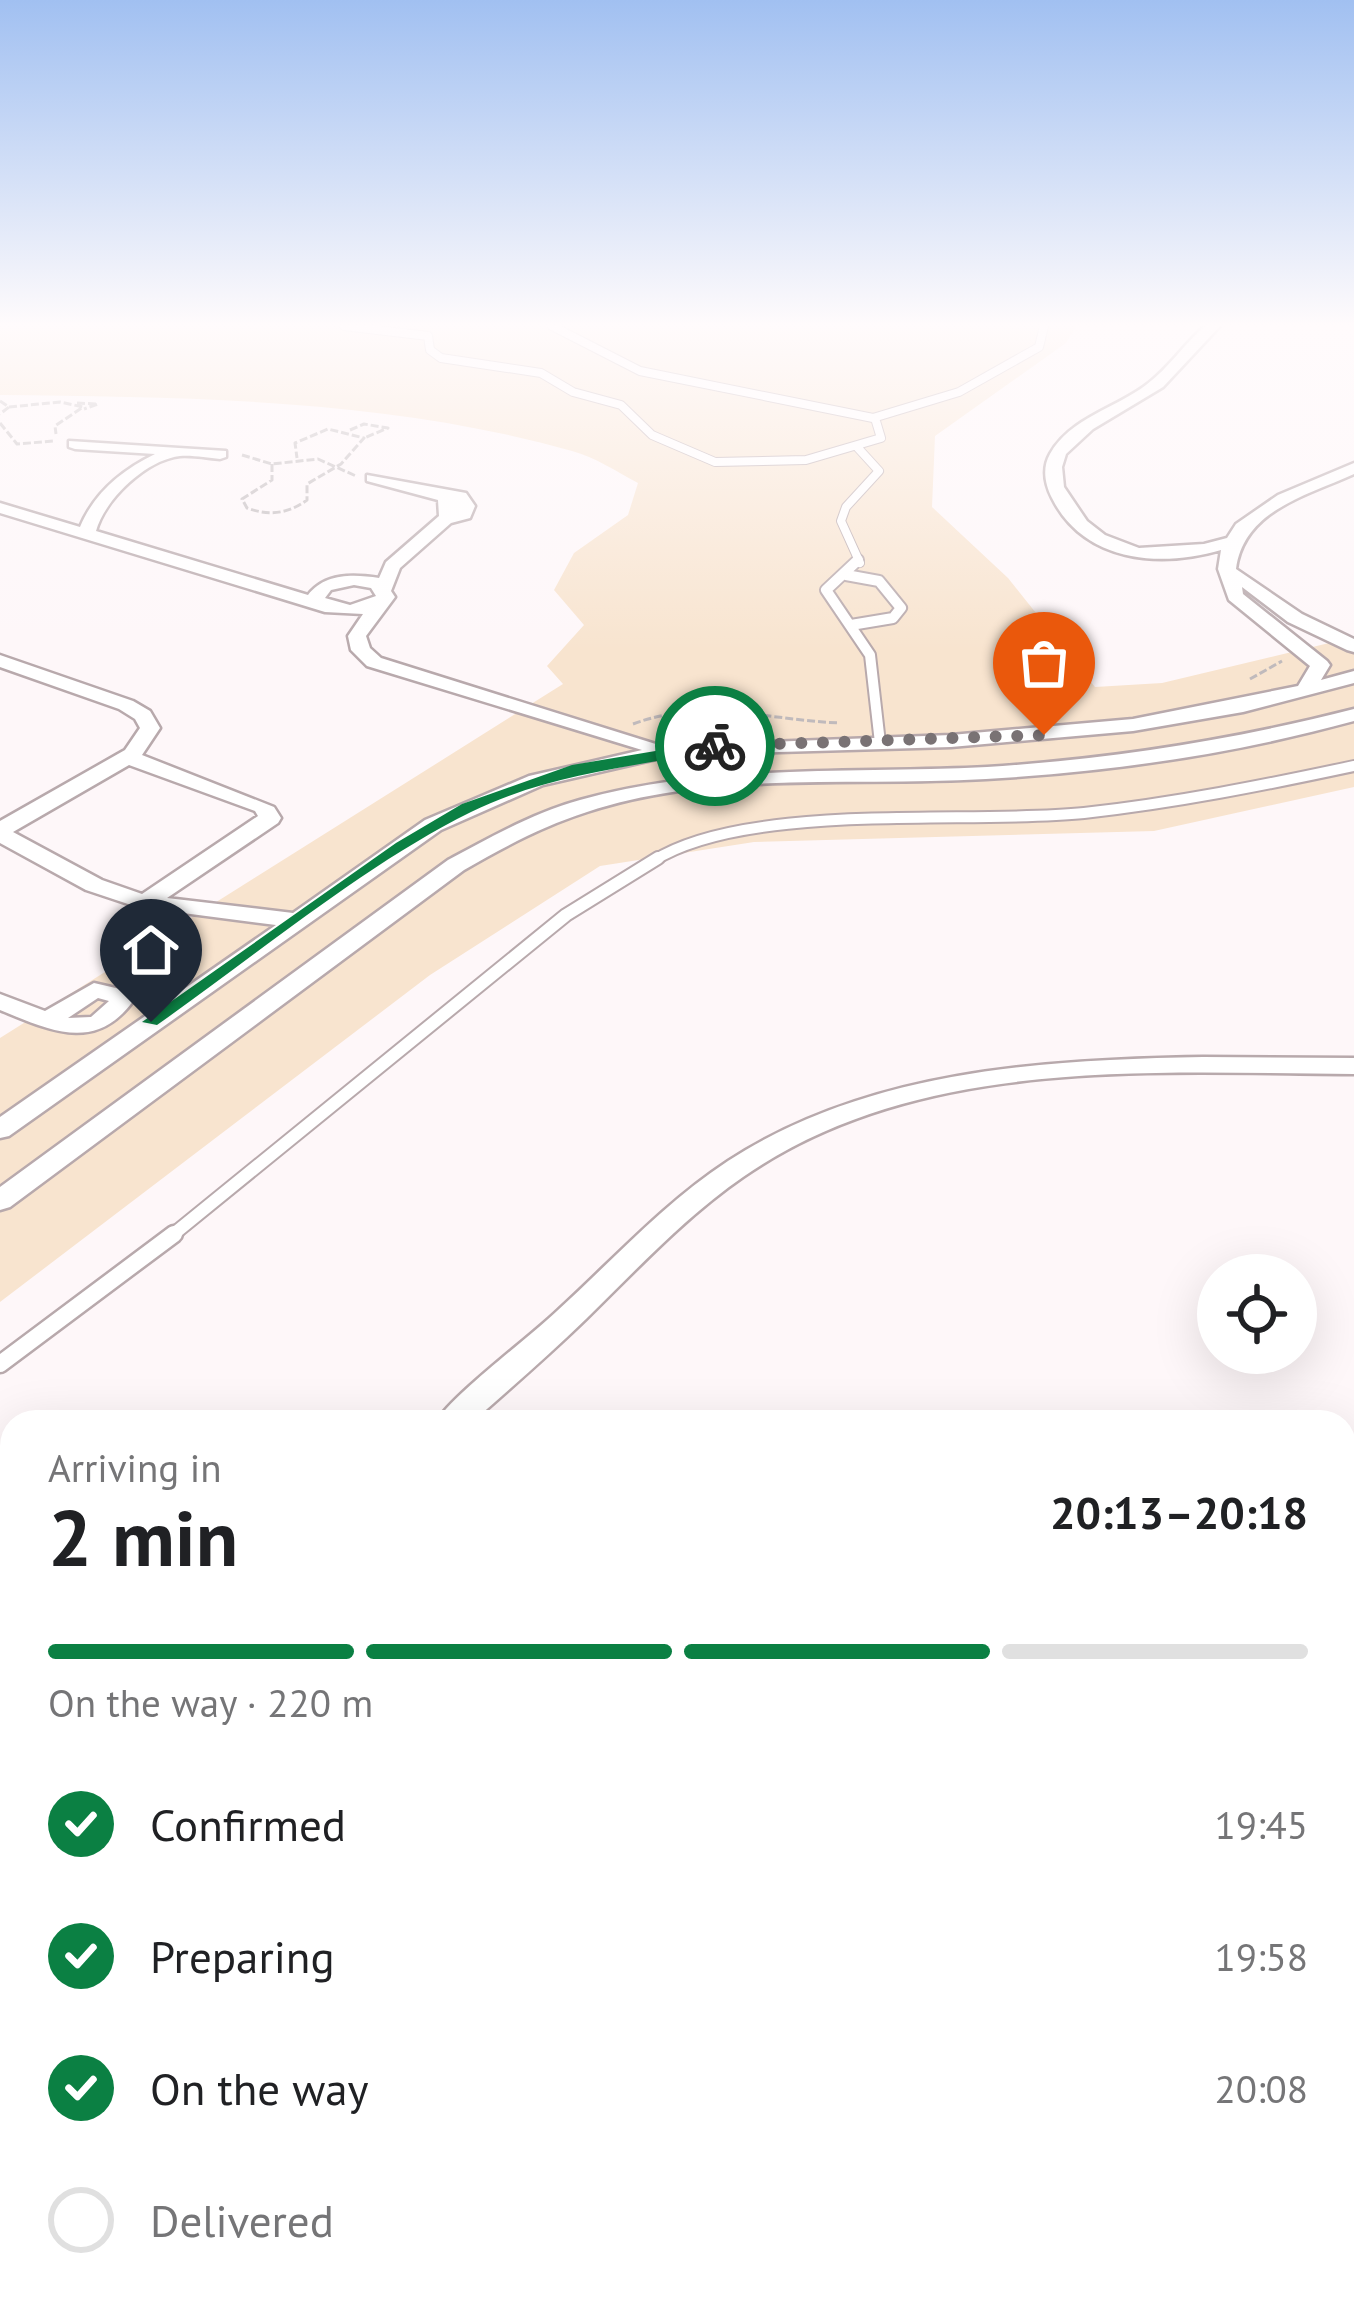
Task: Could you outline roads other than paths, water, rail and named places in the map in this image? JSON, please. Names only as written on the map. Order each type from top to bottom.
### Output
[{"type":"street","points":[[1077,434],[1058,453],[1053,472],[1064,503],[1102,544],[1137,555],[1187,552],[1230,542],[1259,513],[1354,469]]},
{"type":"street","points":[[75,444],[220,454]]},
{"type":"street","points":[[114,447],[133,472]]},
{"type":"street","points":[[86,535],[90,516],[133,472],[176,451]]},
{"type":"street","points":[[326,600],[354,580],[392,566],[449,507],[373,478]]},
{"type":"street","points":[[26,516],[107,499]]},
{"type":"street","points":[[0,508],[255,587],[360,610],[383,594]]},
{"type":"street","points":[[1230,542],[1235,596],[1321,669],[1306,691]]},
{"type":"street","points":[[1187,552],[1230,568],[1282,611],[1354,646]]},
{"type":"street","points":[[358,629],[383,594],[392,566]]},
{"type":"street","points":[[354,580],[383,594]]},
{"type":"street","points":[[326,600],[358,629],[361,650],[385,667],[612,738],[674,749]]},
{"type":"street","points":[[0,832],[128,757],[148,735],[143,715],[4,666]]},
{"type":"street","points":[[0,1130],[433,826],[536,780],[674,749],[879,733],[1133,725],[1354,677]]},
{"type":"street","points":[[0,1201],[456,865],[511,832],[574,806],[718,778],[985,773],[1123,760],[1246,741],[1354,716]]},
{"type":"street","points":[[536,780],[569,750],[568,725]]},
{"type":"street","points":[[128,757],[271,813],[262,826],[145,902]]},
{"type":"street","points":[[0,832],[94,885],[145,902],[296,920]]},
{"type":"street","points":[[0,1001],[48,1020]]},
{"type":"street","points":[[465,1410],[700,1196],[761,1153],[815,1126],[926,1090],[1033,1075],[1141,1067],[1354,1066]]},
{"type":"street","points":[[0,1100],[42,1098]]},
{"type":"lane","points":[[651,434],[704,460],[771,463],[858,448],[881,438],[880,434]]},
{"type":"lane","points":[[858,448],[879,471],[843,513],[842,528],[860,564],[826,590],[874,668],[879,733]]},
{"type":"lane","points":[[846,575],[879,581],[901,608],[893,618],[851,625]]},
{"type":"lane","points":[[0,1364],[173,1234],[566,915],[665,853],[764,826],[1082,813],[1259,788],[1354,766]]}]
